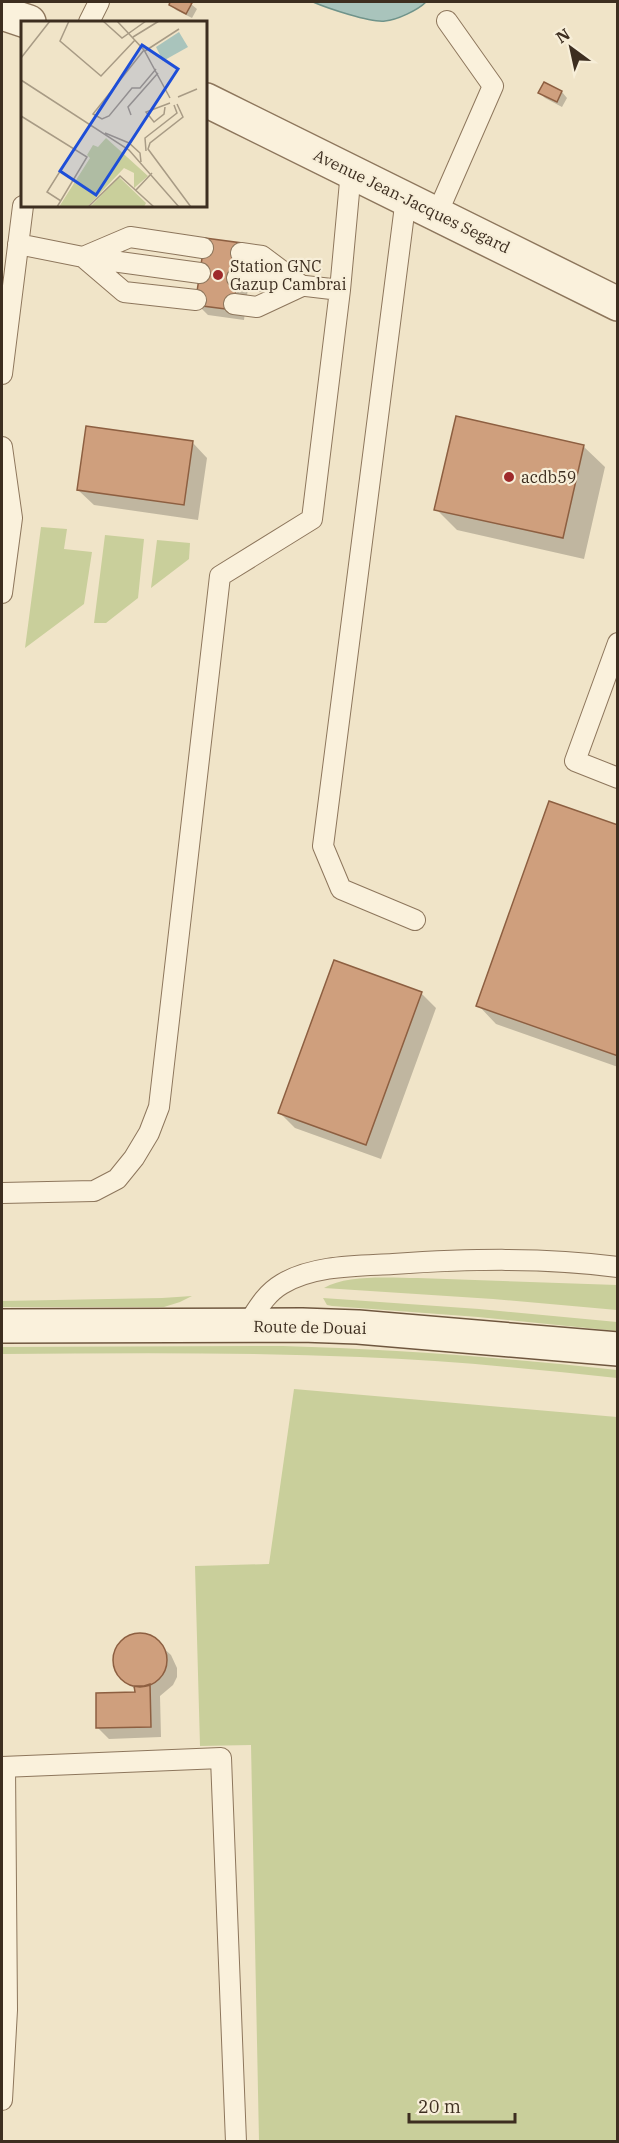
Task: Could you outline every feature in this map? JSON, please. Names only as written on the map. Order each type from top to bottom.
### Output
[{"type":"main road","points":[[2,13],[27,21]]},
{"type":"main road","name":"Avenue Jean-Jacques Segard","points":[[207,100],[618,304]]},
{"type":"main road","name":"Route de Douai","points":[[2,1326],[247,1325],[381,1329],[618,1349]]},
{"type":"lane","points":[[90,21],[99,2]]},
{"type":"lane","points":[[437,214],[493,86],[447,21]]},
{"type":"lane","points":[[2,1193],[94,1191],[117,1179],[134,1158],[149,1133],[159,1107],[220,576],[312,519],[340,290],[351,171]]},
{"type":"lane","points":[[405,198],[323,846],[341,889],[415,920]]},
{"type":"lane","points":[[2,374],[23,207]]},
{"type":"lane","points":[[82,257],[130,237],[203,248]]},
{"type":"lane","points":[[18,243],[82,257],[200,273]]},
{"type":"lane","points":[[241,253],[262,256],[302,286]]},
{"type":"lane","points":[[82,257],[124,292],[196,300]]},
{"type":"lane","points":[[237,278],[340,290]]},
{"type":"lane","points":[[234,304],[257,307],[302,286]]},
{"type":"lane","points":[[2,447],[12,518],[2,593]]},
{"type":"lane","points":[[618,643],[575,761],[618,778]]},
{"type":"lane","points":[[247,1325],[270,1292],[298,1276],[326,1270],[462,1259],[618,1267]]},
{"type":"lane","points":[[2,2100],[7,2010],[3,1767],[220,1758],[236,2142]]},
{"type":"green space","points":[[41,527],[67,529],[64,549],[92,552],[84,604],[25,648]]},
{"type":"green space","points":[[105,535],[144,539],[138,598],[106,623],[94,623]]},
{"type":"green space","points":[[157,540],[190,543],[189,559],[151,588]]},
{"type":"green space","points":[[418,1278],[617,1285],[617,1310],[324,1288],[357,1279]]},
{"type":"green space","points":[[192,1296],[164,1307],[2,1307],[2,1301]]},
{"type":"green space","points":[[323,1298],[617,1322],[617,1331],[478,1317],[332,1306],[327,1305]]},
{"type":"green space","points":[[283,1346],[409,1352],[534,1362],[617,1370],[617,1378],[392,1358],[136,1353],[2,1354],[2,1347]]},
{"type":"green space","points":[[294,1389],[617,1417],[617,2141],[259,2141],[251,1745],[200,1746],[195,1566],[269,1564]]},
{"type":"water","points":[[313,2],[426,2],[401,17],[378,21]]},
{"type":"building","points":[[170,2],[192,3],[186,14],[169,5]]},
{"type":"building","points":[[544,82],[562,91],[557,102],[538,93]]},
{"type":"building","name":"Station GNC Gazup Cambrai","points":[[205,238],[242,243],[233,310],[195,305]]},
{"type":"building","name":"acdb59","points":[[456,416],[584,445],[563,538],[434,510]]},
{"type":"building","points":[[86,426],[193,441],[184,505],[77,490]]},
{"type":"building","points":[[549,801],[618,825],[618,1056],[476,1006]]},
{"type":"building","points":[[334,960],[422,992],[366,1145],[278,1113]]},
{"type":"building","points":[[140,1633],[150,1635],[159,1641],[165,1650],[167,1660],[165,1670],[159,1679],[150,1685],[140,1687],[130,1685],[121,1679],[115,1670],[113,1660],[115,1650],[121,1641],[130,1635]]},
{"type":"building","points":[[150,1684],[151,1727],[96,1728],[96,1693],[135,1692],[134,1686]]},
{"type":"place","name":"Station GNC Gazup Cambrai","points":[[218,275]]},
{"type":"place","name":"acdb59","points":[[509,477]]}]
